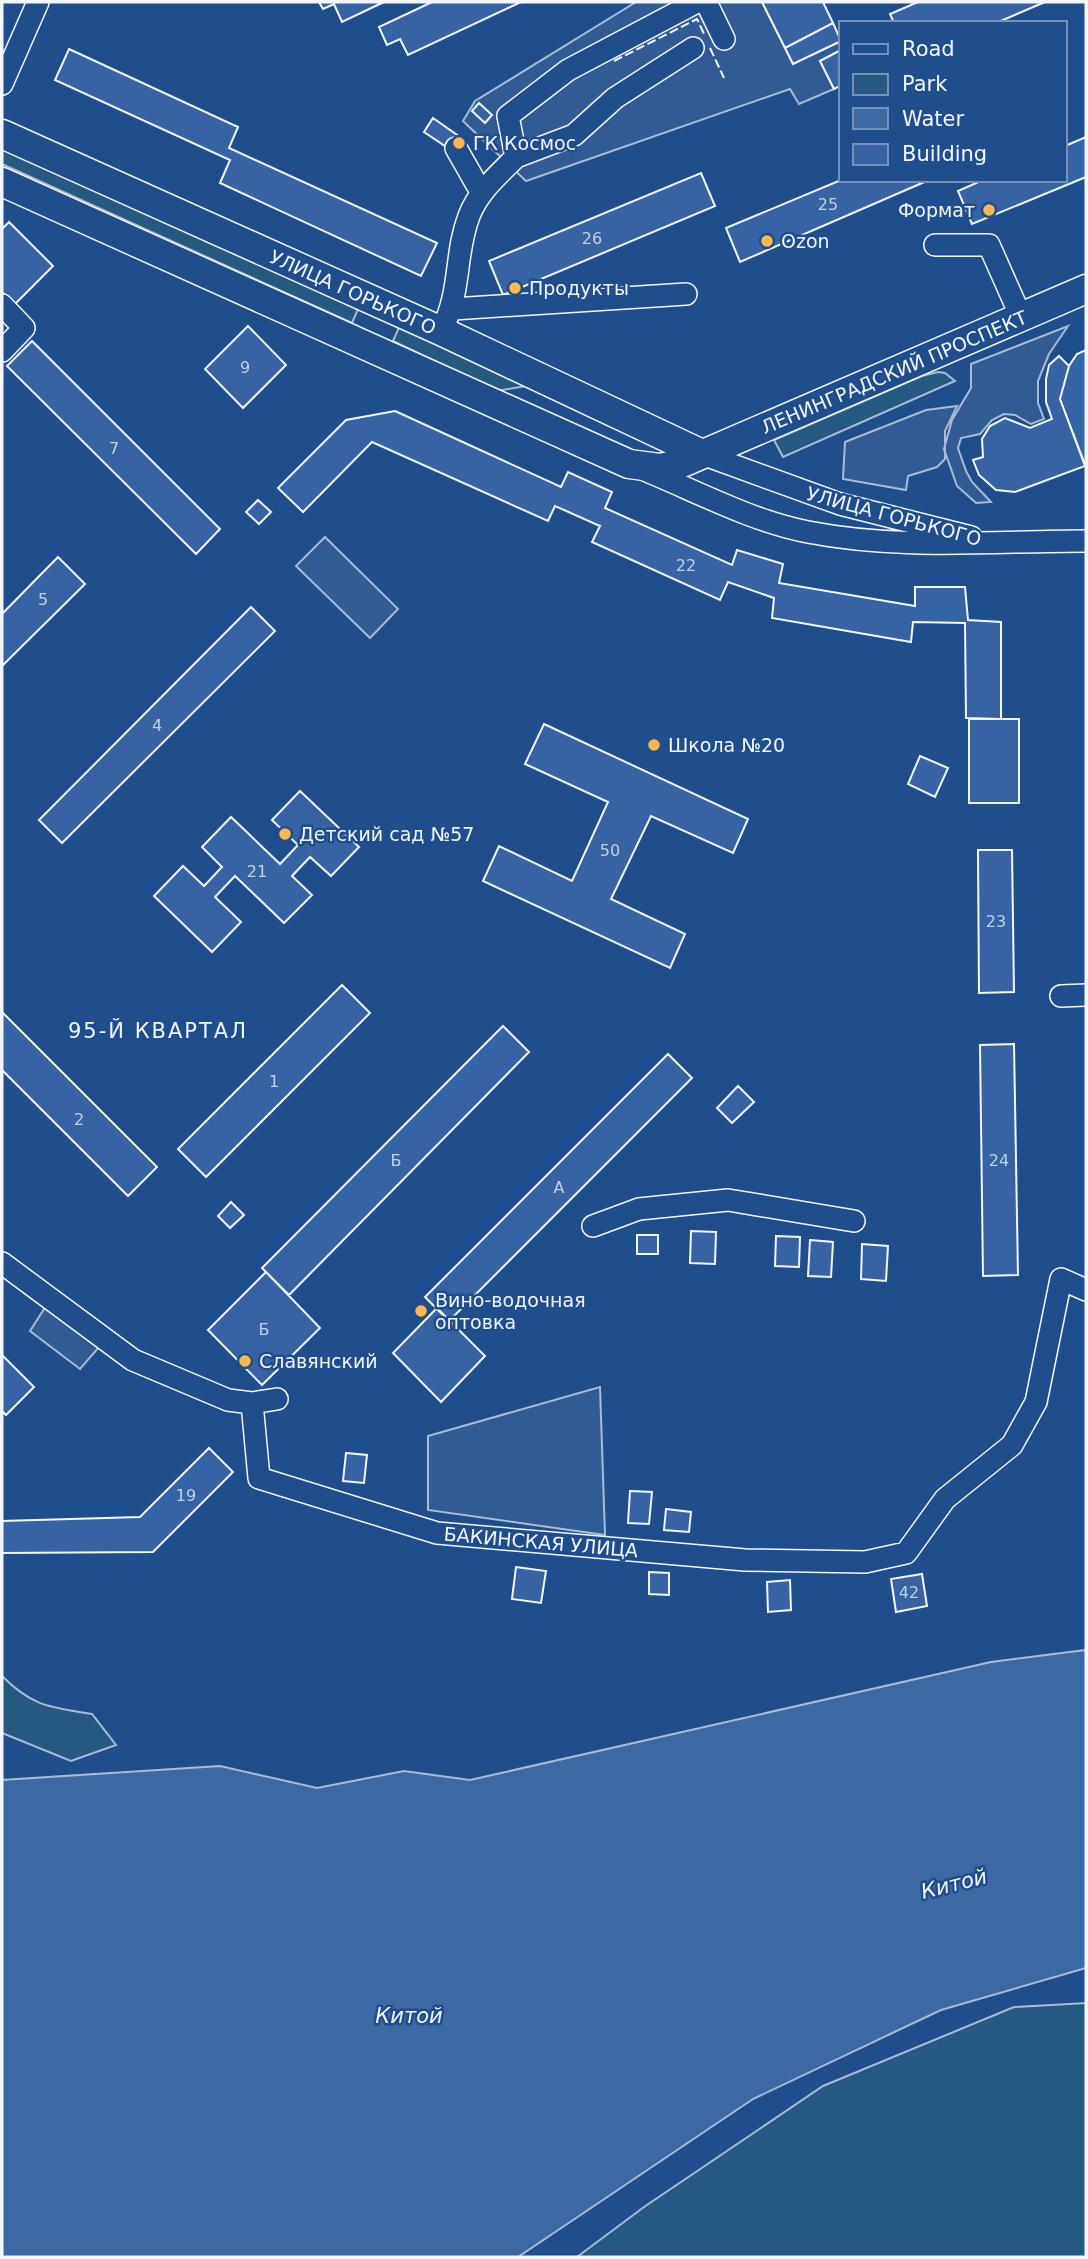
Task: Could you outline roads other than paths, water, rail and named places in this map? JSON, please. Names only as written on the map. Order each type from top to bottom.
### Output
[{"type":"main road","name":"УЛИЦА ГОРЬКОГО","points":[[2,134],[362,297],[447,320],[702,454]]},
{"type":"main road","name":"УЛИЦА ГОРЬКОГО","points":[[2,182],[629,464],[660,468],[680,464],[702,454]]},
{"type":"main road","name":"ЛЕНИНГРАДСКИЙ ПРОСПЕКТ","points":[[702,454],[1086,289]]},
{"type":"main road","points":[[353,339],[366,335],[374,321],[373,310],[362,297]]},
{"type":"street","points":[[2,84],[38,2]]},
{"type":"street","points":[[516,157],[508,116],[568,70],[697,2]]},
{"type":"street","points":[[706,2],[724,40]]},
{"type":"street","points":[[686,293],[447,320],[468,217],[481,192],[516,157],[574,135],[615,98],[693,48]]},
{"type":"street","points":[[456,148],[481,192]]},
{"type":"street","points":[[935,245],[989,245],[1021,317]]},
{"type":"street","points":[[2,305],[24,328],[2,351]]},
{"type":"street","name":"УЛИЦА ГОРЬКОГО","points":[[702,454],[840,504],[1001,544]]},
{"type":"street","name":"УЛИЦА ГОРЬКОГО","points":[[629,464],[762,519],[807,532],[922,545],[1001,544]]},
{"type":"street","points":[[1001,544],[1086,541]]},
{"type":"street","points":[[1061,996],[1086,995]]},
{"type":"street","points":[[593,1226],[639,1209],[728,1199],[854,1221]]},
{"type":"street","points":[[2,1264],[133,1360],[228,1400],[252,1403],[277,1399]]},
{"type":"street","name":"БАКИНСКАЯ УЛИЦА","points":[[252,1403],[258,1478],[437,1533],[746,1560],[865,1562],[906,1553],[945,1499],[1012,1445],[1036,1402],[1061,1279],[1086,1290]]},
{"type":"water","name":"Китой","points":[[1086,1650],[1086,1968],[941,2010],[753,2099],[518,2257],[2,2257],[2,1780],[220,1766],[317,1788],[404,1771],[470,1780],[991,1662]]},
{"type":"place","name":"ГК Космос","points":[[459,143]]},
{"type":"place","name":"Формат","points":[[989,210]]},
{"type":"place","name":"Ozon","points":[[767,241]]},
{"type":"place","name":"Продукты","points":[[515,288]]},
{"type":"place","name":"Школа №20","points":[[654,745]]},
{"type":"place","name":"Детский сад №57","points":[[285,834]]},
{"type":"place","name":"Вино-водочная оптовка","points":[[421,1311]]},
{"type":"place","name":"Славянский","points":[[245,1361]]},
{"type":"district","name":"95-Й КВАРТАЛ","points":[[158,1031]]}]
